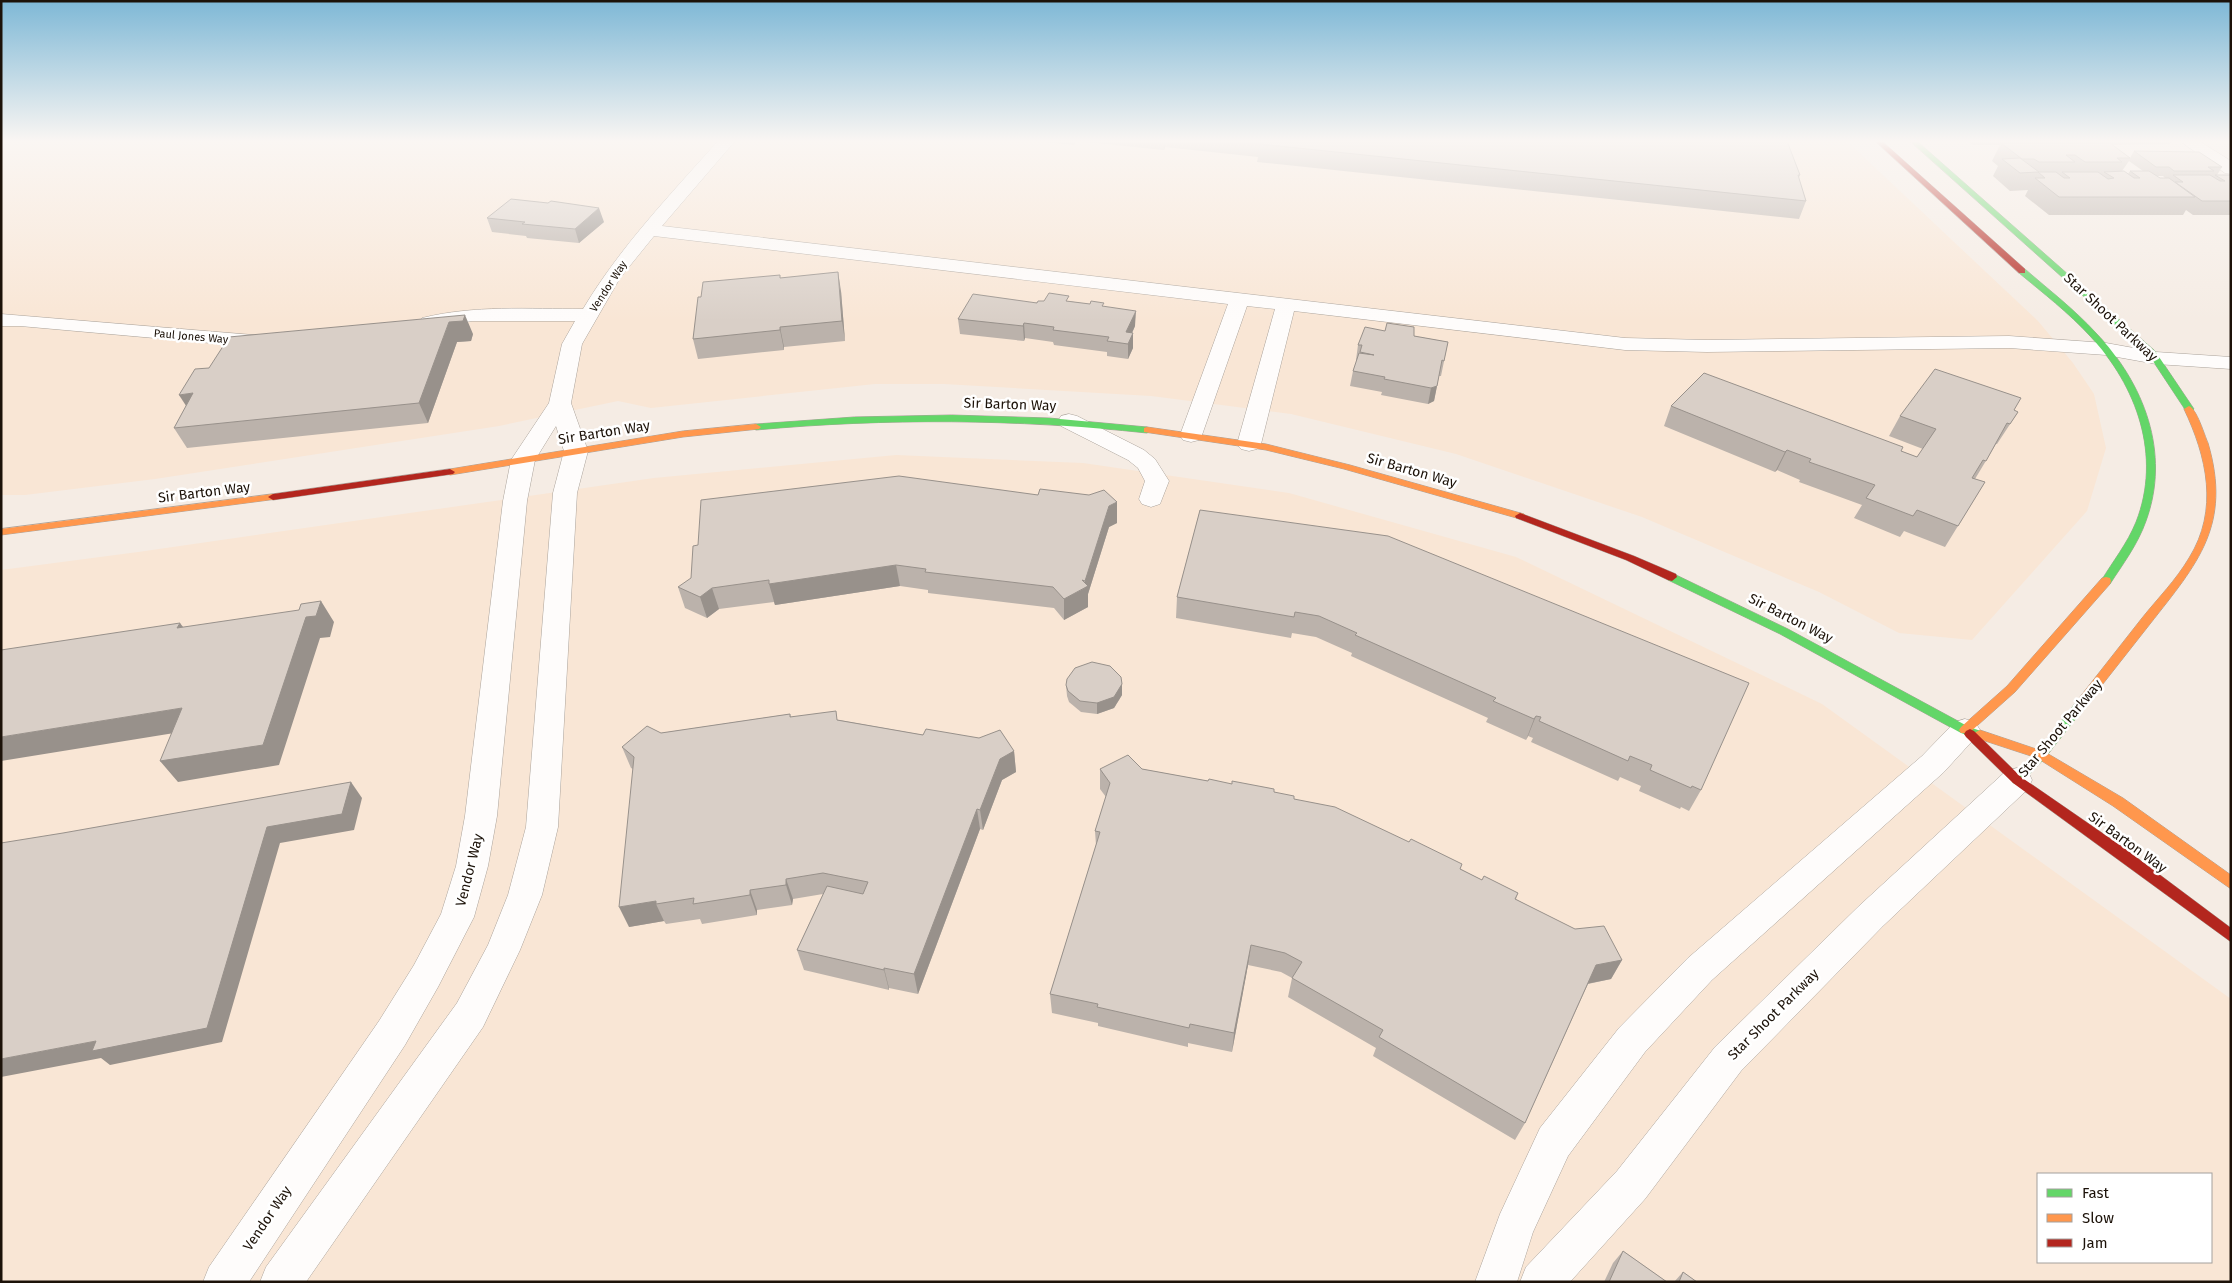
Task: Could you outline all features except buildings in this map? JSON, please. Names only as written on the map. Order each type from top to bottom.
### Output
[{"type":"street","name":"Vendor Way","points":[[224,1282],[392,1033],[426,976],[457,917],[472,866],[481,816],[515,500],[523,460],[560,403],[572,344],[612,276],[675,201]]},
{"type":"street","name":"Star Shoot Parkway","points":[[1496,1282],[1514,1228],[1554,1142],[1632,1040],[1700,969],[1933,764],[1965,730],[2003,697],[2105,583],[2127,553],[2142,524],[2150,491],[2153,462],[2150,433],[2138,402],[2122,372],[2106,349],[1944,201]]},
{"type":"street","name":"Star Shoot Parkway","points":[[1541,1282],[1631,1185],[1728,1059],[1870,916],[2017,780],[2041,755],[2192,562],[2204,538],[2211,516],[2213,495],[2203,442],[2192,413],[2151,352],[1981,201]]},
{"type":"street","points":[[649,230],[1625,344],[1707,346],[2009,342],[2151,352],[2231,362]]},
{"type":"street","points":[[1191,435],[1240,299]]},
{"type":"street","points":[[1249,444],[1286,305]]},
{"type":"street","points":[[409,326],[472,315],[590,315]]},
{"type":"street","name":"Paul Jones Way","points":[[1,320],[20,320],[285,343]]},
{"type":"street","points":[[2151,352],[2231,351]]},
{"type":"street","name":"Vendor Way","points":[[560,403],[576,451]]},
{"type":"street","name":"Sir Barton Way","points":[[1,532],[212,506],[414,478],[683,434],[810,421],[936,416],[1069,421],[1191,435],[1249,444],[1347,467],[1524,517],[1630,558],[1729,603],[1811,645],[1965,730],[2041,755],[2118,802],[2231,883]]},
{"type":"street","points":[[1069,421],[1136,455],[1147,464],[1157,481],[1151,499]]},
{"type":"street","points":[[281,1282],[470,1015],[503,950],[525,895],[542,827],[565,493],[576,451]]},
{"type":"street","name":"Sir Barton Way","points":[[1965,730],[2017,780],[2231,936]]},
{"type":"shaded area","points":[[1,201],[1910,201],[2038,321],[2073,363],[2094,394],[2106,448],[2087,511],[1972,640],[1899,633],[1819,592],[1642,517],[1456,454],[1291,414],[1151,396],[944,384],[875,384],[651,408],[618,401],[499,426],[155,479],[25,495],[1,495]]},
{"type":"shaded area","points":[[896,455],[1083,463],[1289,493],[1516,557],[1822,704],[2231,999],[2231,1282],[1,1282],[1,570],[654,478]]},
{"type":"traffic: fast","points":[[1980,201],[2152,353],[2189,409]]},
{"type":"traffic: fast","points":[[2022,271],[2074,315],[2101,343],[2122,372],[2138,401],[2148,431],[2152,461],[2149,491],[2141,521],[2127,551],[2106,581]]},
{"type":"traffic: fast","points":[[756,427],[854,419],[952,418],[1049,421],[1147,430]]},
{"type":"traffic: fast","points":[[1672,577],[1784,631],[1965,730],[1980,735]]},
{"type":"traffic: fast","points":[[2017,780],[2041,755],[2080,705]]},
{"type":"traffic: slow","points":[[2080,705],[2177,584],[2195,557],[2209,528],[2213,499],[2208,459],[2189,409]]},
{"type":"traffic: slow","points":[[450,472],[683,434],[756,427]]},
{"type":"traffic: slow","points":[[1147,430],[1266,447],[1347,467],[1520,516]]},
{"type":"traffic: slow","points":[[1,532],[273,497]]},
{"type":"traffic: slow","points":[[1965,730],[2011,689],[2106,581]]},
{"type":"traffic: slow","points":[[1980,735],[2041,755],[2118,802],[2231,883]]},
{"type":"traffic: jam","points":[[1944,201],[2022,271]]},
{"type":"traffic: jam","points":[[273,497],[450,472]]},
{"type":"traffic: jam","points":[[1520,516],[1630,558],[1672,577]]},
{"type":"traffic: jam","points":[[1970,734],[2017,780],[2119,852],[2231,936]]}]
